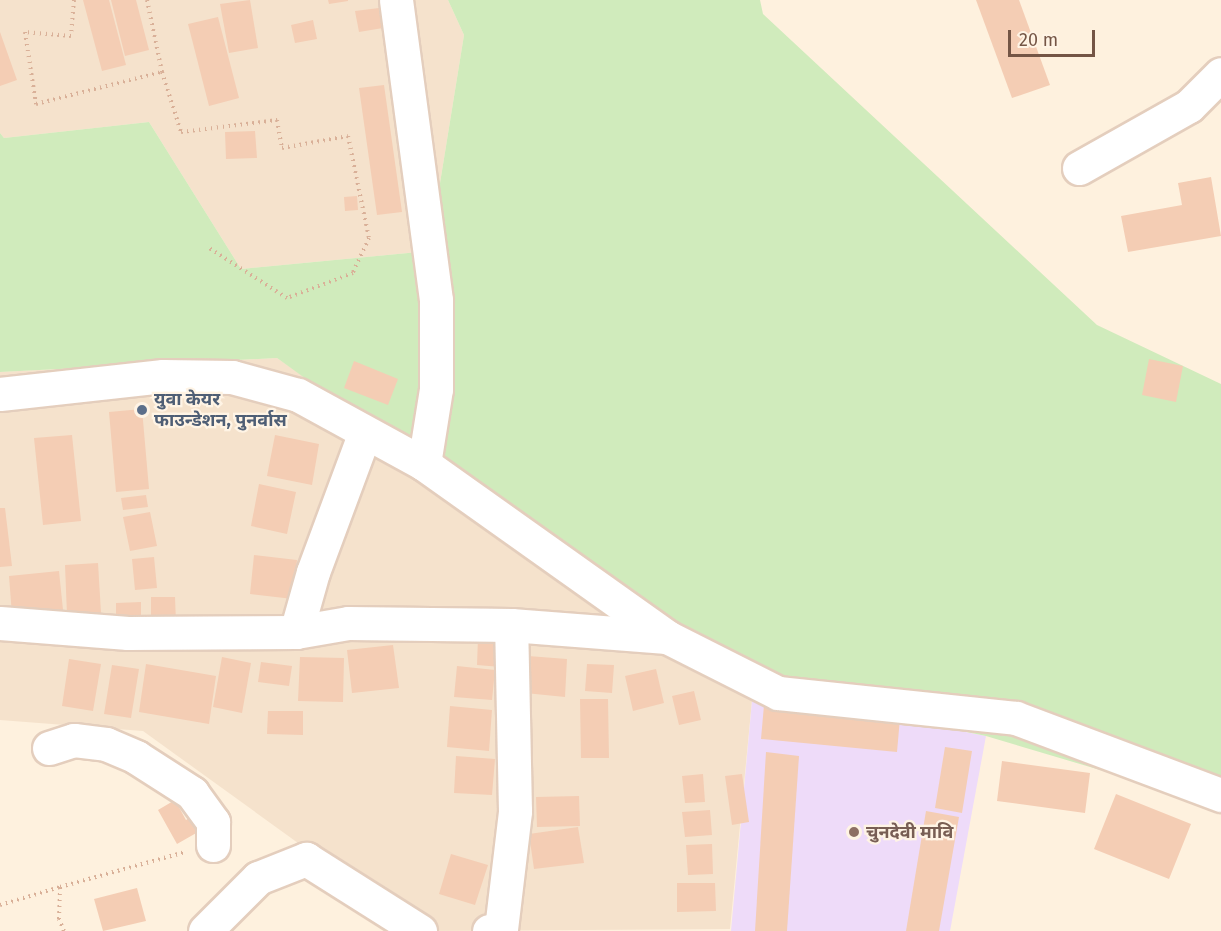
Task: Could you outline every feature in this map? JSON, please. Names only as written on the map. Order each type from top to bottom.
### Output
[{"type":"street","points":[[396,0],[436,300],[436,389],[424,464]]},
{"type":"street","points":[[1079,168],[1189,106],[1221,75]]},
{"type":"street","points":[[0,394],[163,376],[232,377],[298,395],[424,464],[667,637],[778,693],[1016,718],[1221,795]]},
{"type":"street","points":[[296,632],[313,572],[365,432]]},
{"type":"street","points":[[0,623],[128,633],[296,632],[348,623],[510,625],[667,637]]},
{"type":"street","points":[[489,931],[501,929],[515,811],[510,625]]},
{"type":"street","points":[[49,748],[74,740],[106,744],[136,757],[192,793],[213,822],[213,845]]},
{"type":"street","points":[[205,931],[258,878],[306,859],[420,931]]},
{"type":"path","points":[[74,0],[71,36],[25,32],[36,104],[162,72]]},
{"type":"path","points":[[147,0],[162,72],[181,132],[277,120],[282,148],[348,136],[369,238],[353,273],[287,298],[209,248]]},
{"type":"path","points":[[0,905],[213,845]]},
{"type":"path","points":[[60,887],[59,919],[64,931]]},
{"type":"shaded area","points":[[0,0],[448,0],[464,35],[429,251],[241,269],[149,122],[4,138],[0,133]]},
{"type":"shaded area","points":[[277,358],[753,690],[730,929],[420,931],[143,731],[0,720],[0,372]]},
{"type":"shaded area","name":"चुनदेवी मावि","points":[[753,690],[986,736],[950,931],[731,931]]},
{"type":"green space","points":[[448,0],[760,0],[763,14],[1097,325],[1221,384],[1221,806],[986,736],[778,693],[424,464],[277,358],[0,372],[0,133],[4,138],[149,122],[241,269],[429,251],[464,35]]},
{"type":"building","points":[[83,0],[109,0],[126,65],[102,71]]},
{"type":"building","points":[[111,0],[136,0],[149,50],[125,56]]},
{"type":"building","points":[[250,0],[258,48],[229,53],[220,4]]},
{"type":"building","points":[[328,0],[348,0],[348,1],[329,4]]},
{"type":"building","points":[[976,0],[1019,0],[1050,85],[1012,98]]},
{"type":"building","points":[[379,8],[383,28],[359,32],[355,11]]},
{"type":"building","points":[[218,17],[239,98],[209,106],[188,24]]},
{"type":"building","points":[[313,20],[317,39],[295,43],[291,25]]},
{"type":"building","points":[[0,32],[17,80],[0,86]]},
{"type":"building","points":[[384,85],[402,212],[377,215],[359,88]]},
{"type":"building","points":[[255,131],[257,158],[226,159],[225,132]]},
{"type":"building","points":[[1211,177],[1221,236],[1128,252],[1121,216],[1182,205],[1178,183]]},
{"type":"building","points":[[357,196],[358,210],[345,211],[344,197]]},
{"type":"building","points":[[1149,359],[1183,366],[1176,402],[1142,395]]},
{"type":"building","points":[[354,361],[398,379],[388,405],[344,388]]},
{"type":"building","points":[[142,409],[149,489],[116,492],[109,412]]},
{"type":"building","points":[[72,435],[81,521],[43,525],[34,438]]},
{"type":"building","points":[[275,435],[319,444],[312,485],[267,476]]},
{"type":"building","points":[[259,484],[296,492],[287,534],[251,526]]},
{"type":"building","points":[[146,495],[148,507],[123,510],[121,498]]},
{"type":"building","points":[[0,508],[5,508],[12,566],[0,567]]},
{"type":"building","points":[[150,512],[157,546],[130,551],[123,517]]},
{"type":"building","points":[[254,555],[297,560],[293,599],[250,594]]},
{"type":"building","points":[[154,557],[157,588],[135,590],[132,559]]},
{"type":"building","points":[[98,563],[101,613],[67,615],[65,565]]},
{"type":"building","points":[[59,571],[63,610],[12,615],[9,576]]},
{"type":"building","points":[[151,597],[175,597],[176,623],[151,623]]},
{"type":"building","points":[[141,602],[141,620],[116,620],[116,603]]},
{"type":"building","points":[[478,638],[503,640],[501,667],[477,665]]},
{"type":"building","points":[[393,645],[399,688],[352,693],[347,650]]},
{"type":"building","points":[[528,656],[567,659],[565,697],[525,693]]},
{"type":"building","points":[[222,657],[251,663],[242,713],[213,707]]},
{"type":"building","points":[[300,657],[344,658],[343,702],[298,701]]},
{"type":"building","points":[[69,659],[101,664],[93,711],[62,706]]},
{"type":"building","points":[[261,662],[292,666],[289,686],[258,682]]},
{"type":"building","points":[[146,664],[216,676],[209,724],[139,712]]},
{"type":"building","points":[[587,664],[614,665],[612,693],[585,691]]},
{"type":"building","points":[[112,665],[139,669],[131,718],[104,714]]},
{"type":"building","points":[[457,666],[495,670],[492,700],[454,697]]},
{"type":"building","points":[[656,669],[664,703],[633,711],[625,676]]},
{"type":"building","points":[[694,691],[701,720],[679,725],[672,696]]},
{"type":"building","points":[[580,699],[608,699],[609,758],[581,758]]},
{"type":"building","points":[[764,705],[900,718],[897,752],[761,739]]},
{"type":"building","points":[[450,706],[492,710],[489,751],[447,747]]},
{"type":"building","points":[[268,711],[303,711],[303,735],[267,734]]},
{"type":"building","points":[[945,747],[972,751],[962,813],[935,808]]},
{"type":"building","points":[[766,752],[799,756],[787,931],[755,931]]},
{"type":"building","points":[[456,756],[495,759],[492,795],[454,793]]},
{"type":"building","points":[[1002,761],[1090,773],[1085,813],[997,801]]},
{"type":"building","points":[[703,774],[705,802],[685,803],[682,776]]},
{"type":"building","points":[[742,774],[749,822],[732,825],[725,776]]},
{"type":"building","points":[[1116,794],[1191,824],[1169,879],[1094,849]]},
{"type":"building","points":[[579,796],[580,826],[537,827],[536,797]]},
{"type":"building","points":[[175,800],[186,820],[197,813],[205,828],[177,844],[158,810]]},
{"type":"building","points":[[710,810],[712,835],[685,837],[682,812]]},
{"type":"building","points":[[926,811],[959,817],[939,931],[906,931]]},
{"type":"building","points":[[578,827],[584,863],[534,869],[529,834]]},
{"type":"building","points":[[712,844],[713,874],[688,875],[686,845]]},
{"type":"building","points":[[451,854],[488,865],[475,905],[439,894]]},
{"type":"building","points":[[677,883],[715,883],[716,911],[677,912]]},
{"type":"building","points":[[137,888],[146,921],[103,931],[94,899]]},
{"type":"place","name":"युवा केयर फाउन्डेशन, पुनर्वास","points":[[142,410]]},
{"type":"place","name":"चुनदेवी मावि","points":[[854,832]]}]
